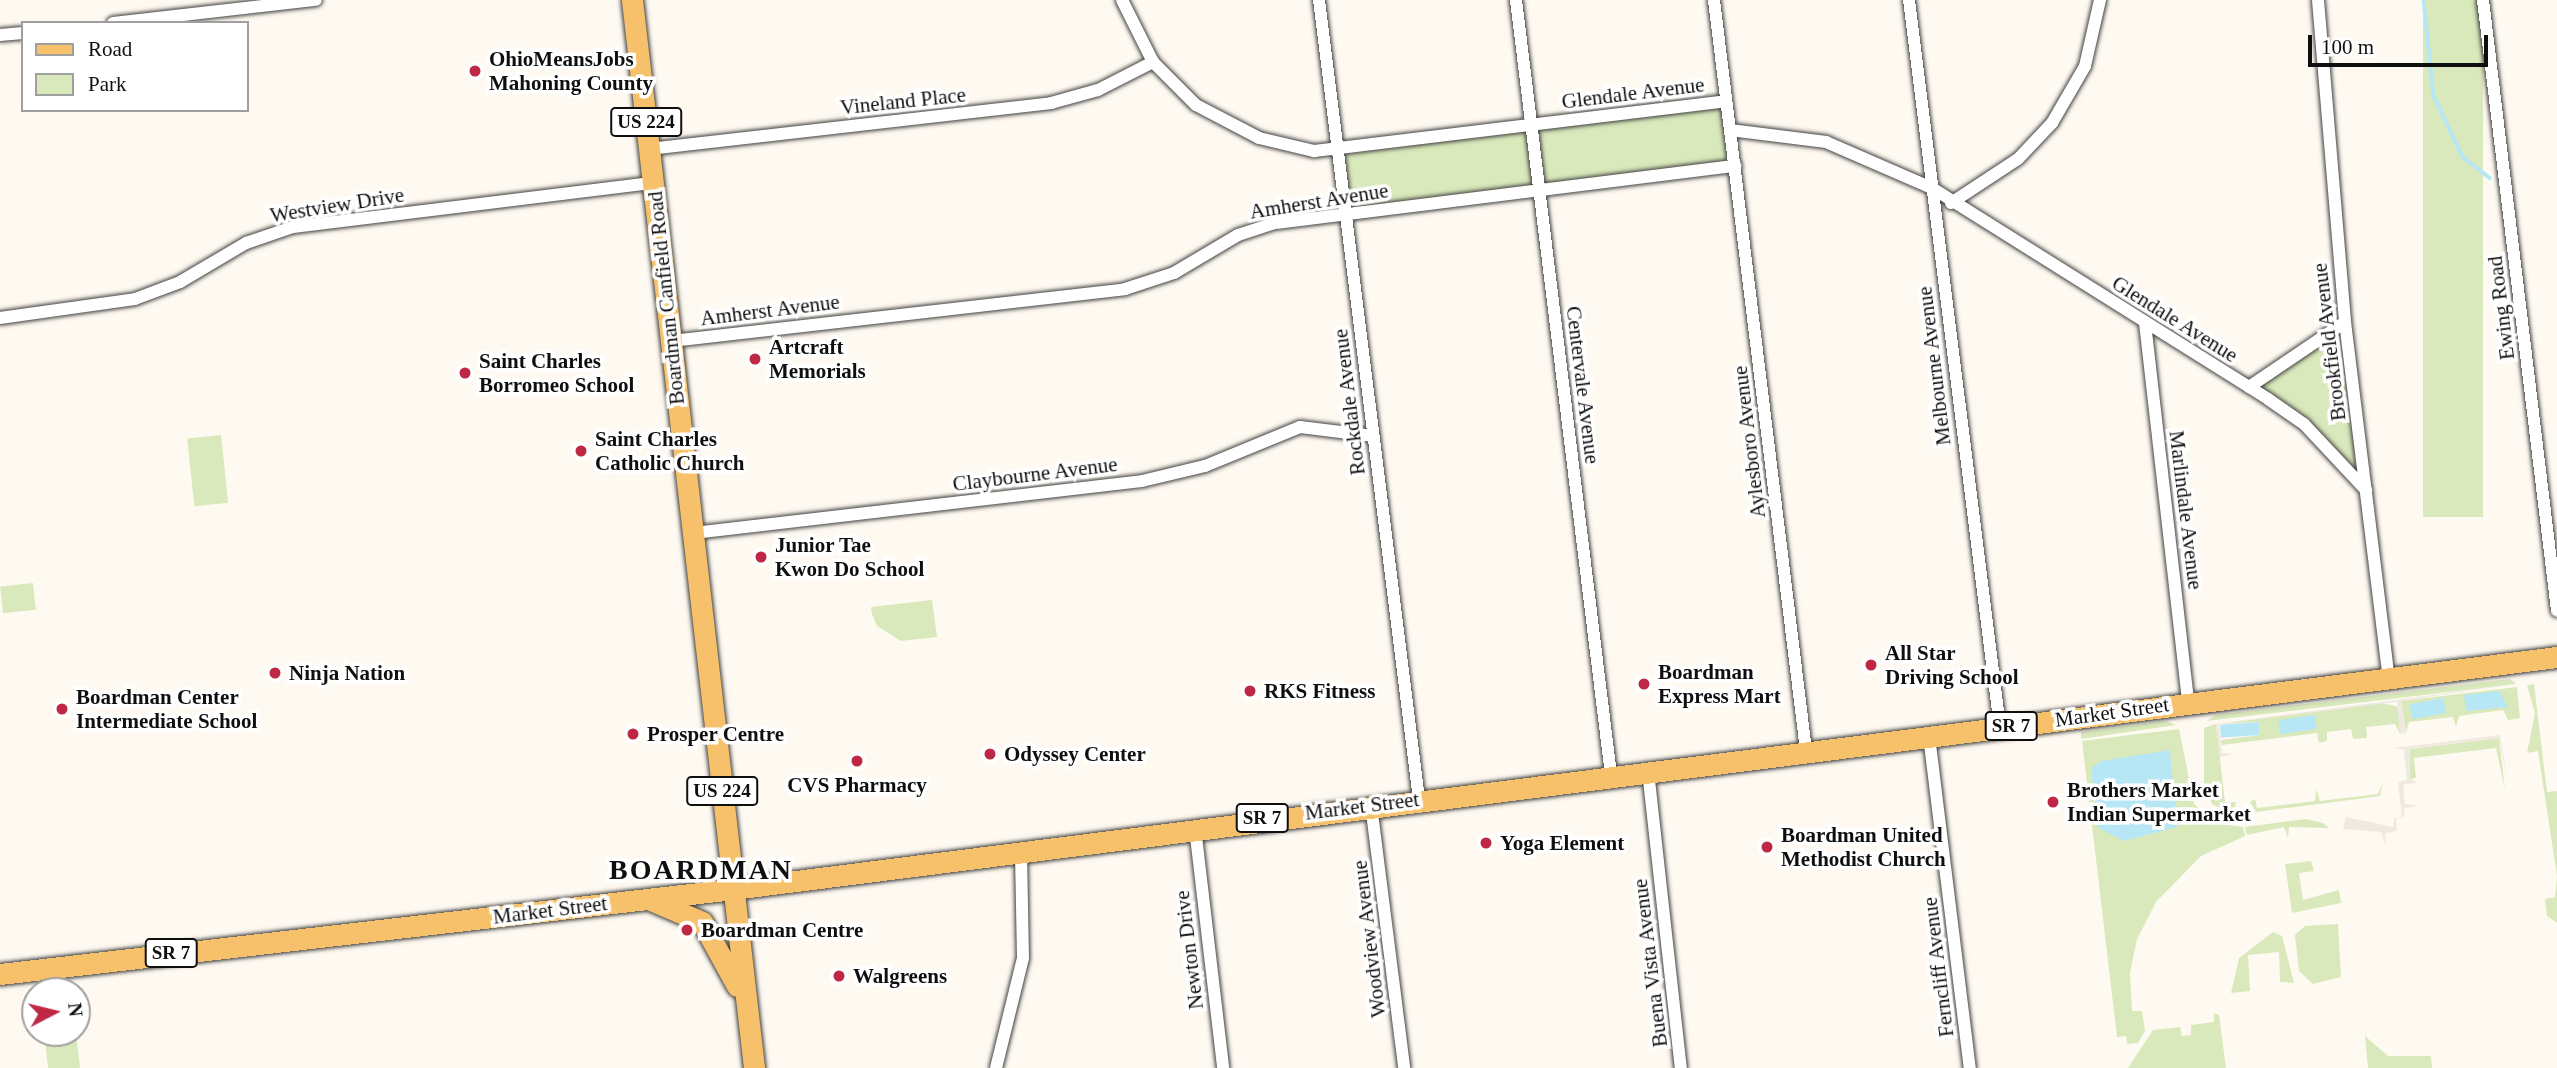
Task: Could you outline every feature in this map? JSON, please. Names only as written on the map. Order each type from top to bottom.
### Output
[{"type":"main road","name":"Boardman Canfield Road","points":[[632,0],[733,889]]},
{"type":"main road","name":"Market Street","points":[[0,974],[733,889],[1021,849],[2557,657]]},
{"type":"main road","name":"US 224","points":[[733,889],[754,1068]]},
{"type":"main road","points":[[645,899],[690,916],[712,933],[749,1021]]},
{"type":"street","points":[[131,21],[316,0]]},
{"type":"street","name":"Glendale Avenue","points":[[1122,0],[1153,62],[1196,105],[1237,130],[1284,145],[1336,149],[1726,102],[1730,130],[1847,148],[1932,188],[1951,203],[2249,387],[2304,424],[2366,490]]},
{"type":"street","name":"Rockdale Avenue","points":[[1319,0],[1419,799]]},
{"type":"street","name":"Centervale Avenue","points":[[1516,0],[1611,775]]},
{"type":"street","points":[[1714,0],[1726,102]]},
{"type":"street","name":"Melbourne Avenue","points":[[1909,0],[2000,727]]},
{"type":"street","points":[[1951,203],[2018,159],[2052,123],[2085,66],[2100,0]]},
{"type":"street","name":"Brookfield Avenue","points":[[2318,0],[2345,321],[2389,678]]},
{"type":"street","name":"Ewing Road","points":[[2483,0],[2557,611]]},
{"type":"street","points":[[0,36],[21,33]]},
{"type":"street","name":"Vineland Place","points":[[649,149],[1051,103],[1098,90],[1153,62]]},
{"type":"street","name":"Aylesboro Avenue","points":[[1730,130],[1806,750]]},
{"type":"street","name":"Amherst Avenue","points":[[671,341],[1125,289],[1174,273],[1253,229],[1345,214],[1735,166]]},
{"type":"street","name":"Westview Drive","points":[[0,318],[135,299],[246,243],[293,228],[653,183]]},
{"type":"street","name":"Glendale Avenue","points":[[2249,387],[2345,321]]},
{"type":"street","name":"Marlindale Avenue","points":[[2145,323],[2188,702]]},
{"type":"street","name":"Claybourne Avenue","points":[[693,533],[1142,481],[1205,466],[1300,427],[1373,436]]},
{"type":"street","name":"Ferncliff Avenue","points":[[1929,736],[1970,1068]]},
{"type":"street","name":"Buena Vista Avenue","points":[[1648,771],[1681,1068]]},
{"type":"street","name":"Woodview Avenue","points":[[1371,805],[1404,1068]]},
{"type":"street","name":"Newton Drive","points":[[1195,828],[1223,1068]]},
{"type":"street","points":[[996,1068],[1023,958],[1021,849]]},
{"type":"green space","points":[[2423,0],[2483,0],[2483,517],[2423,517]]},
{"type":"green space","points":[[1726,101],[1735,166],[1347,221],[1338,156]]},
{"type":"green space","points":[[2345,322],[2366,490],[2330,450],[2249,387]]},
{"type":"green space","points":[[221,435],[228,503],[194,506],[187,439]]},
{"type":"green space","points":[[33,583],[36,610],[3,613],[0,586]]},
{"type":"green space","points":[[932,600],[937,637],[901,641],[877,626],[872,614],[871,607]]},
{"type":"green space","points":[[2510,679],[2516,684],[2207,721],[2215,715]]},
{"type":"green space","points":[[2534,684],[2547,792],[2557,791],[2557,876],[2538,751],[2527,753],[2535,713],[2527,685]]},
{"type":"green space","points":[[2517,687],[2520,718],[2508,720],[2503,710],[2459,716],[2456,727],[2453,717],[2409,722],[2406,733],[2401,701]]},
{"type":"green space","points":[[2382,703],[2399,707],[2400,734],[2395,724],[2366,727],[2367,738],[2353,739],[2351,729],[2327,732],[2327,741],[2319,743],[2317,733],[2222,745],[2221,740],[2260,735],[2259,722],[2219,724]]},
{"type":"green space","points":[[2166,721],[2176,725],[2081,739],[2081,732]]},
{"type":"green space","points":[[2216,724],[2225,802],[2236,802],[2233,814],[2213,805],[2204,789],[2204,728]]},
{"type":"green space","points":[[2179,729],[2194,804],[2215,823],[2243,827],[2245,836],[2201,856],[2156,902],[2137,939],[2130,973],[2132,1011],[2142,1011],[2145,1031],[2138,1043],[2127,1044],[2126,1036],[2117,1037],[2082,741]]},
{"type":"green space","points":[[2499,738],[2505,790],[2496,748],[2414,758],[2416,778],[2410,779],[2410,749]]},
{"type":"green space","points":[[2383,782],[2380,796],[2256,812],[2250,802],[2255,799],[2257,808],[2315,801],[2316,789],[2320,801],[2378,794]]},
{"type":"green space","points":[[2306,819],[2323,823],[2329,828],[2289,827],[2288,838],[2284,827],[2247,835],[2245,827]]},
{"type":"green space","points":[[2311,861],[2314,871],[2299,873],[2303,900],[2339,890],[2341,903],[2292,913],[2285,864]]},
{"type":"green space","points":[[2557,876],[2557,923],[2547,916],[2545,899],[2555,897]]},
{"type":"green space","points":[[2338,924],[2341,977],[2313,984],[2299,971],[2295,935],[2305,926]]},
{"type":"green space","points":[[2273,932],[2282,936],[2294,983],[2280,982],[2279,952],[2248,955],[2250,991],[2231,993],[2239,958]]},
{"type":"green space","points":[[2214,1013],[2219,1015],[2226,1068],[2128,1068],[2153,1030],[2180,1027],[2182,1036],[2191,1035],[2191,1025],[2214,1022]]},
{"type":"green space","points":[[2365,1036],[2388,1056],[2431,1056],[2432,1068],[2368,1068]]},
{"type":"green space","points":[[46,1047],[78,1047],[80,1068],[48,1068]]},
{"type":"shaded area","points":[[2516,684],[2401,701],[2406,733],[2400,734],[2397,702],[2219,724],[2222,753],[2234,754],[2220,757],[2216,724],[2206,725]]},
{"type":"shaded area","points":[[2500,735],[2509,789],[2499,738],[2410,749],[2410,778],[2417,783],[2403,784],[2405,804],[2420,806],[2404,808],[2404,817],[2396,819],[2397,831],[2385,833],[2386,846],[2381,832],[2343,829],[2346,817],[2393,827],[2394,818],[2402,817],[2398,783],[2407,779],[2404,750],[2394,748]]},
{"type":"water","points":[[2499,691],[2508,707],[2466,711],[2464,695]]},
{"type":"water","points":[[2443,698],[2446,713],[2412,719],[2410,704]]},
{"type":"water","points":[[2315,715],[2317,729],[2280,734],[2278,720]]},
{"type":"water","points":[[2259,722],[2260,735],[2221,738],[2220,725]]},
{"type":"water","points":[[2170,750],[2177,827],[2124,841],[2097,827],[2091,768],[2101,761]]},
{"type":"waterway","points":[[2424,0],[2434,96],[2463,157],[2490,178]]},
{"type":"place","name":"OhioMeansJobs Mahoning County","points":[[475,71]]},
{"type":"place","name":"Artcraft Memorials","points":[[755,359]]},
{"type":"place","name":"Saint Charles Borromeo School","points":[[465,373]]},
{"type":"place","name":"Saint Charles Catholic Church","points":[[581,451]]},
{"type":"place","name":"Junior Tae Kwon Do School","points":[[761,557]]},
{"type":"place","name":"All Star Driving School","points":[[1871,665]]},
{"type":"place","name":"Ninja Nation","points":[[275,673]]},
{"type":"place","name":"Boardman Express Mart","points":[[1644,684]]},
{"type":"place","name":"RKS Fitness","points":[[1250,691]]},
{"type":"place","name":"Boardman Center Intermediate School","points":[[62,709]]},
{"type":"place","name":"Prosper Centre","points":[[633,734]]},
{"type":"place","name":"Odyssey Center","points":[[990,754]]},
{"type":"place","name":"CVS Pharmacy","points":[[857,761]]},
{"type":"place","name":"Brothers Market Indian Supermarket","points":[[2053,802]]},
{"type":"place","name":"Yoga Element","points":[[1486,843]]},
{"type":"place","name":"Boardman United Methodist Church","points":[[1767,847]]},
{"type":"place","name":"Boardman Centre","points":[[687,930]]},
{"type":"place","name":"Walgreens","points":[[839,976]]},
{"type":"district","name":"BOARDMAN","points":[[701,870]]}]
